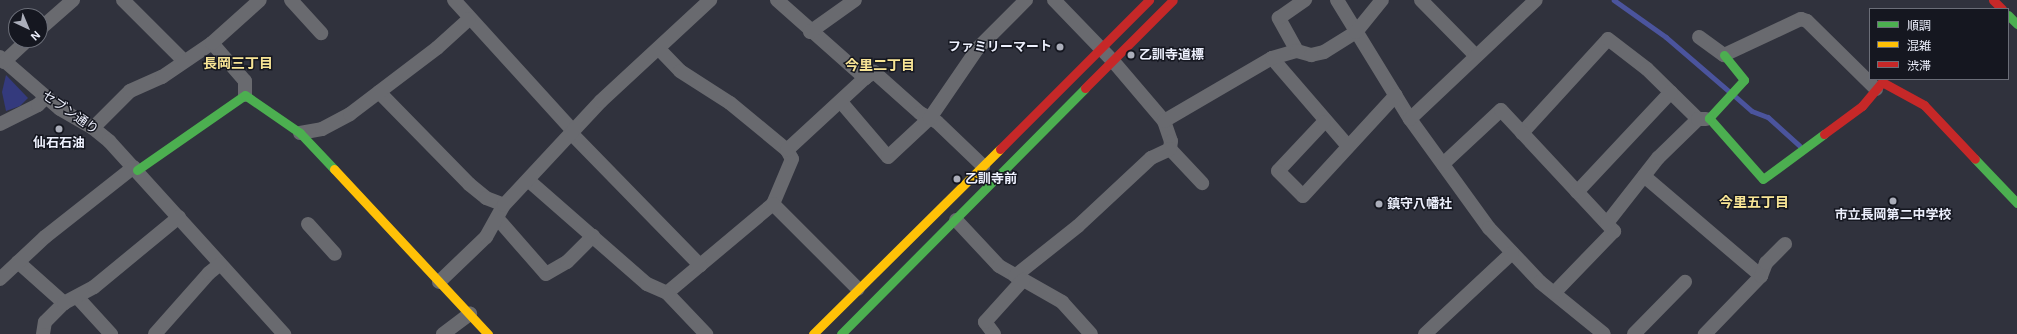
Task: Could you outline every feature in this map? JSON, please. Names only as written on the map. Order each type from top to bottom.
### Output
[{"type":"street","points":[[48,22],[73,0]]},
{"type":"street","points":[[123,0],[184,62]]},
{"type":"street","points":[[93,128],[130,91],[162,77],[212,43],[260,0]]},
{"type":"street","points":[[291,0],[321,33]]},
{"type":"street","points":[[455,0],[469,19],[572,132],[700,265]]},
{"type":"street","points":[[439,282],[486,237],[504,205],[572,132],[710,0]]},
{"type":"street","points":[[776,0],[810,32],[865,78]]},
{"type":"street","points":[[810,32],[855,0]]},
{"type":"street","points":[[841,102],[888,157],[930,118],[978,48],[1026,0]]},
{"type":"street","points":[[1054,0],[1113,61],[1164,121],[1171,141],[1170,149]]},
{"type":"street","points":[[813,334],[1148,0]]},
{"type":"street","points":[[841,334],[1173,0]]},
{"type":"street","points":[[1297,51],[1279,18],[1305,0]]},
{"type":"street","points":[[1337,0],[1410,119],[1489,228],[1512,253],[1554,293],[1604,334]]},
{"type":"street","points":[[1164,121],[1272,58],[1297,51],[1311,55],[1324,52],[1356,32],[1382,0]]},
{"type":"street","points":[[1421,0],[1476,56]]},
{"type":"street","points":[[1410,119],[1536,0]]},
{"type":"street","points":[[1993,0],[2001,8]]},
{"type":"street","points":[[2009,16],[2017,24]]},
{"type":"street","points":[[300,133],[329,125],[379,92],[469,19]]},
{"type":"street","points":[[1724,55],[1801,19],[1808,21],[1876,89]]},
{"type":"street","points":[[1607,223],[1644,176],[1744,80],[1724,55],[1699,37]]},
{"type":"street","points":[[1522,133],[1608,39],[1647,69],[1703,119],[1763,179],[1862,106],[1882,82],[1924,105],[2017,203]]},
{"type":"street","points":[[212,43],[245,81],[245,95]]},
{"type":"street","points":[[2,59],[17,48]]},
{"type":"street","points":[[659,49],[680,72],[730,103],[787,150],[792,159],[773,204],[667,293]]},
{"type":"street","points":[[1272,58],[1324,122],[1348,146]]},
{"type":"street","name":"セブン通り","points":[[2,59],[46,97],[93,128],[136,169],[284,334]]},
{"type":"street","points":[[787,150],[841,102],[865,78],[874,72],[930,118],[983,166]]},
{"type":"street","points":[[379,92],[469,184],[486,198],[504,205]]},
{"type":"street","points":[[1577,192],[1671,92]]},
{"type":"street","points":[[245,95],[300,133],[488,334]]},
{"type":"street","points":[[0,279],[18,262],[136,169],[245,95]]},
{"type":"street","points":[[1324,122],[1278,171],[1303,196],[1396,95]]},
{"type":"street","points":[[0,124],[38,105],[46,97]]},
{"type":"street","points":[[1443,164],[1501,110],[1614,231],[1554,293]]},
{"type":"street","points":[[1170,149],[1202,183]]},
{"type":"street","points":[[994,334],[985,322],[1019,278],[1078,226],[1151,158],[1170,149]]},
{"type":"street","points":[[1644,176],[1761,276]]},
{"type":"street","points":[[528,180],[647,284],[667,293],[706,334]]},
{"type":"street","points":[[773,204],[858,290]]},
{"type":"street","points":[[43,334],[45,322],[64,303],[78,298],[179,217]]},
{"type":"street","points":[[497,218],[546,274],[567,262],[593,236]]},
{"type":"street","points":[[956,220],[999,266],[1062,302],[1091,334]]},
{"type":"street","points":[[308,224],[335,254]]},
{"type":"street","points":[[1705,334],[1761,276],[1766,263],[1785,244]]},
{"type":"street","points":[[1425,334],[1512,253]]},
{"type":"street","points":[[18,262],[64,303]]},
{"type":"street","points":[[155,334],[172,318],[208,273],[220,264]]},
{"type":"street","points":[[1634,334],[1685,282]]},
{"type":"street","points":[[78,298],[111,334]]},
{"type":"street","points":[[443,334],[470,314]]},
{"type":"shaded area","points":[[6,75],[28,98],[20,106],[6,111],[2,92]]},
{"type":"waterway","points":[[1614,0],[1666,37],[1729,91]]},
{"type":"waterway","points":[[1736,97],[1752,111],[1768,117],[1799,145]]},
{"type":"traffic: fast","points":[[2009,16],[2017,24]]},
{"type":"traffic: fast","points":[[1724,55],[1744,80],[1709,118],[1763,179],[1824,134]]},
{"type":"traffic: fast","points":[[841,334],[1085,88]]},
{"type":"traffic: fast","points":[[137,170],[245,95],[300,133],[334,169]]},
{"type":"traffic: fast","points":[[1975,159],[2017,203]]},
{"type":"traffic: slow","points":[[813,334],[1000,149]]},
{"type":"traffic: slow","points":[[334,169],[488,334]]},
{"type":"traffic: jam","points":[[1000,149],[1149,0]]},
{"type":"traffic: jam","points":[[1085,88],[1173,0]]},
{"type":"traffic: jam","points":[[1993,0],[2001,8]]},
{"type":"traffic: jam","points":[[1824,134],[1862,106],[1882,82],[1924,105],[1975,159]]},
{"type":"place","name":"ファミリーマート","points":[[1060,47]]},
{"type":"place","name":"乙訓寺道標","points":[[1131,55]]},
{"type":"place","name":"仙石石油","points":[[59,129]]},
{"type":"place","name":"乙訓寺前","points":[[957,179]]},
{"type":"place","name":"市立長岡第二中学校","points":[[1893,201]]},
{"type":"place","name":"鎮守八幡社","points":[[1379,204]]},
{"type":"district","name":"長岡三丁目","points":[[238,63]]},
{"type":"district","name":"今里二丁目","points":[[880,65]]},
{"type":"district","name":"今里五丁目","points":[[1754,202]]}]
